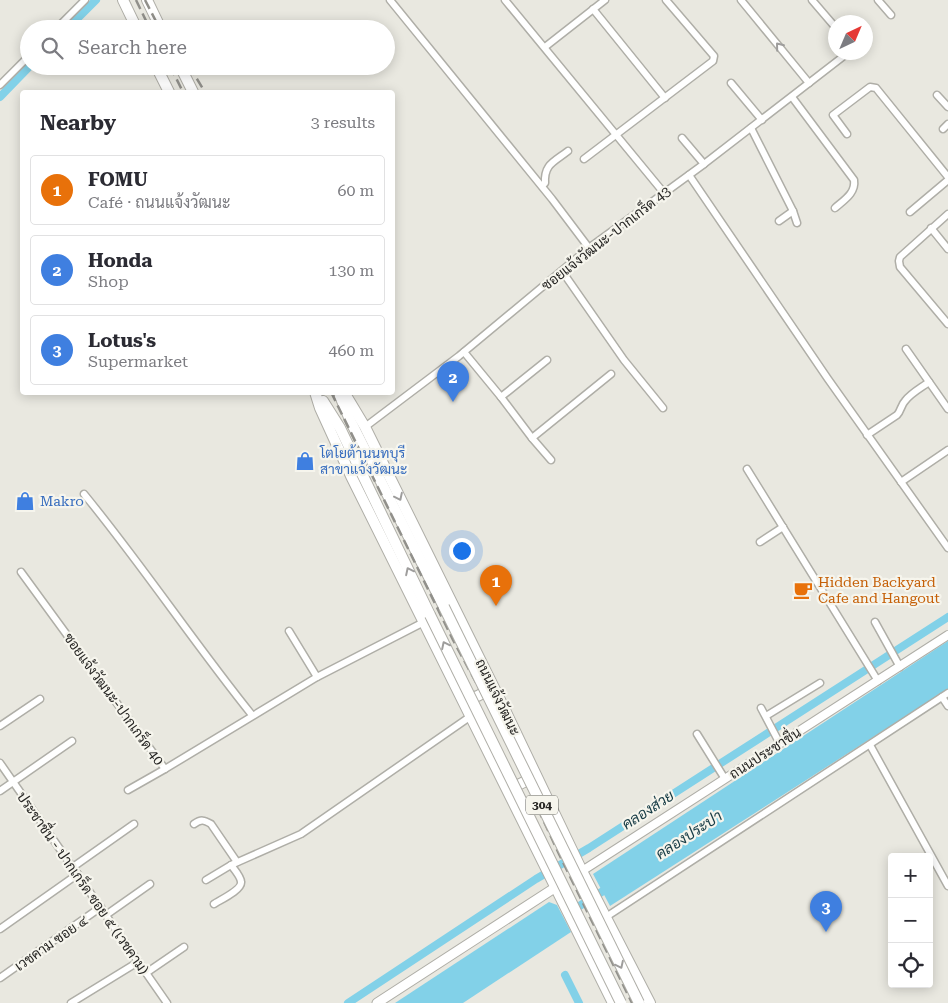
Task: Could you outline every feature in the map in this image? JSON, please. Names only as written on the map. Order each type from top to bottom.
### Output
[{"type":"main road","points":[[123,0],[133,20]]},
{"type":"main road","points":[[147,0],[157,20]]},
{"type":"main road","points":[[160,75],[168,90]]},
{"type":"main road","points":[[184,75],[192,90]]},
{"type":"main road","name":"ถนนแจ้งวัฒนะ","points":[[318,395],[340,428],[427,618],[458,691],[613,1003]]},
{"type":"main road","name":"ถนนแจ้งวัฒนะ","points":[[340,395],[351,422],[444,607],[647,1003]]},
{"type":"main road","name":"ถนนแจ้งวัฒนะ","points":[[346,395],[365,427],[647,1003]]},
{"type":"main road","name":"ถนนแจ้งวัฒนะ","points":[[427,618],[621,1003]]},
{"type":"main road","points":[[458,691],[468,698],[475,698],[488,687],[488,678]]},
{"type":"main road","points":[[472,719],[478,702],[486,699],[494,700],[503,706]]},
{"type":"main road","points":[[508,790],[536,776]]},
{"type":"main road","points":[[377,1003],[556,888]]},
{"type":"street","points":[[65,20],[85,0]]},
{"type":"street","points":[[390,0],[542,186],[589,248]]},
{"type":"street","points":[[505,0],[664,193]]},
{"type":"street","points":[[545,47],[605,0]]},
{"type":"street","points":[[584,159],[713,61],[714,56],[666,0]]},
{"type":"street","points":[[741,0],[810,83]]},
{"type":"street","points":[[812,0],[828,19]]},
{"type":"street","points":[[878,0],[891,15]]},
{"type":"street","points":[[593,10],[665,98]]},
{"type":"street","name":"ซอยแจ้งวัฒนะ-ปากเกร็ด 43","points":[[365,427],[464,352],[589,248],[704,164],[839,60]]},
{"type":"street","points":[[0,84],[20,65]]},
{"type":"street","points":[[731,83],[762,120]]},
{"type":"street","points":[[847,134],[833,115],[870,87],[876,88],[948,179],[910,212]]},
{"type":"street","points":[[937,95],[948,107]]},
{"type":"street","points":[[792,97],[854,180],[855,186],[850,195],[835,208]]},
{"type":"street","points":[[751,128],[793,211],[797,224]]},
{"type":"street","points":[[682,138],[704,164]]},
{"type":"street","points":[[542,186],[545,183],[544,174],[546,168],[568,151]]},
{"type":"street","points":[[689,175],[867,435],[948,548]]},
{"type":"street","points":[[779,221],[793,211]]},
{"type":"street","points":[[948,214],[900,257],[898,261],[900,267],[948,324]]},
{"type":"street","points":[[931,228],[948,249]]},
{"type":"street","points":[[562,271],[624,360],[663,408]]},
{"type":"street","points":[[906,350],[948,409]]},
{"type":"street","points":[[464,352],[551,460]]},
{"type":"street","points":[[501,396],[547,360]]},
{"type":"street","points":[[532,438],[611,374]]},
{"type":"street","points":[[867,435],[897,415],[907,398],[929,382]]},
{"type":"street","points":[[901,482],[948,450]]},
{"type":"street","points":[[747,469],[876,677]]},
{"type":"street","points":[[84,494],[128,550],[215,669],[252,715]]},
{"type":"street","points":[[760,542],[783,527]]},
{"type":"street","name":"ซอยแจ้งวัฒนะ-ปากเกร็ด 40","points":[[20,572],[165,769],[252,715],[427,618]]},
{"type":"street","points":[[875,622],[898,663]]},
{"type":"street","points":[[288,631],[317,678]]},
{"type":"street","name":"ถนนประชาชื่น","points":[[582,871],[778,740],[898,663],[948,635]]},
{"type":"street","points":[[766,716],[820,683]]},
{"type":"street","points":[[606,917],[945,695],[948,706]]},
{"type":"street","points":[[0,726],[40,699]]},
{"type":"street","points":[[761,708],[778,740]]},
{"type":"street","points":[[206,880],[234,863],[300,834],[472,719]]},
{"type":"street","points":[[697,734],[723,776]]},
{"type":"street","points":[[0,791],[72,741]]},
{"type":"street","points":[[870,745],[948,886]]},
{"type":"street","name":"ประชาชื่น - ปากเกร็ด ซอย ๕ (เวชคาม)","points":[[0,763],[167,1003]]},
{"type":"street","points":[[128,790],[165,769]]},
{"type":"street","points":[[194,824],[199,820],[205,820],[211,824],[234,863],[242,882],[241,886],[235,891],[214,904]]},
{"type":"street","points":[[73,867],[134,824]]},
{"type":"street","points":[[0,929],[78,874]]},
{"type":"street","points":[[106,915],[150,884]]},
{"type":"street","name":"เวชคาม ซอย ๔","points":[[0,978],[101,908]]},
{"type":"street","points":[[146,973],[184,947]]},
{"type":"street","points":[[72,1003],[138,962]]},
{"type":"water","name":"คลองประปา","points":[[948,641],[948,689],[610,906],[593,874]]},
{"type":"water","points":[[549,902],[557,905],[571,932],[463,1003],[395,1003]]},
{"type":"waterway","points":[[76,20],[96,0]]},
{"type":"waterway","points":[[0,97],[21,75]]},
{"type":"waterway","name":"คลองส่วย","points":[[348,1003],[536,879],[589,848],[948,617]]},
{"type":"waterway","name":"คลองประปา","points":[[570,912],[611,886]]},
{"type":"waterway","points":[[565,975],[579,1003]]},
{"type":"railway","points":[[136,0],[146,20]]},
{"type":"railway","points":[[145,0],[155,20]]},
{"type":"railway","points":[[174,75],[182,90]]},
{"type":"railway","points":[[195,75],[204,90]]},
{"type":"railway","points":[[332,395],[453,640],[499,725],[559,854],[632,1003]]},
{"type":"place","name":"Honda","points":[[453,402]]},
{"type":"place","name":"โตโยต้านนทบุรี สาขาแจ้งวัฒนะ","points":[[305,461]]},
{"type":"place","name":"Makro","points":[[25,501]]},
{"type":"place","name":"Hidden Backyard Cafe and Hangout","points":[[803,590]]},
{"type":"place","name":"FOMU","points":[[496,606]]},
{"type":"place","name":"Lotus's","points":[[826,932]]}]
